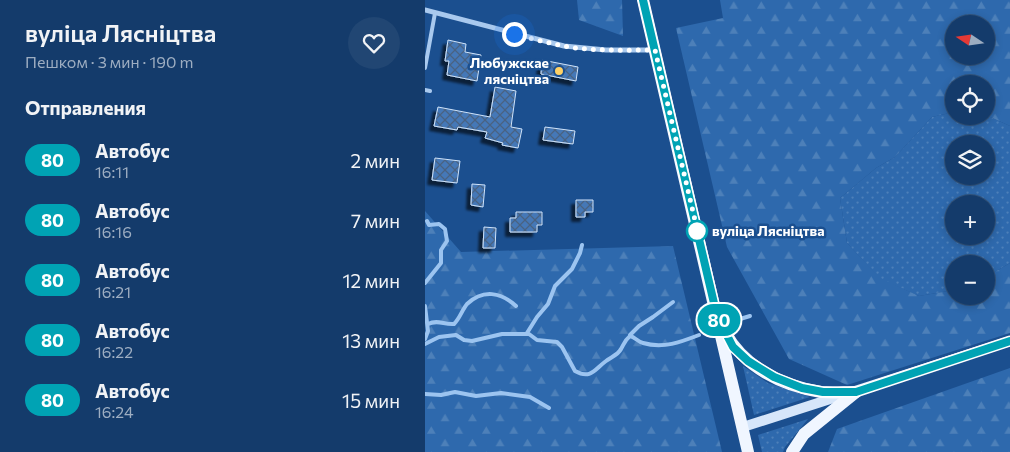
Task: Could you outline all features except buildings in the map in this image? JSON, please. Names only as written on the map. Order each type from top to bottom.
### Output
[{"type":"main road","points":[[643,0],[748,452]]},
{"type":"main road","points":[[717,316],[733,347],[748,361],[774,377],[809,390],[856,392]]},
{"type":"main road","points":[[792,452],[804,434],[856,392]]},
{"type":"street","points":[[425,10],[543,42],[577,48],[655,50]]},
{"type":"street","points":[[743,427],[1010,341]]},
{"type":"lane","points":[[425,68],[435,13]]},
{"type":"green space","points":[[577,0],[622,0],[623,36],[579,20]]},
{"type":"green space","points":[[720,0],[1010,0],[1010,126],[995,119],[995,75],[945,75],[945,114],[932,117],[895,157],[876,168],[840,198],[847,243],[880,278],[919,296],[945,292],[945,305],[995,305],[995,272],[1010,263],[1010,333],[847,385],[789,359],[727,247],[676,28],[723,18]]},
{"type":"green space","points":[[945,114],[945,125],[995,125],[995,119],[1010,126],[1010,263],[995,272],[995,255],[945,255],[945,292],[919,296],[880,279],[847,243],[840,198],[876,168],[895,157],[932,117]]},
{"type":"green space","points":[[425,211],[461,252],[673,246],[722,452],[425,452]]},
{"type":"green space","points":[[743,366],[768,383],[810,397],[754,415]]},
{"type":"green space","points":[[1010,368],[1010,452],[828,452],[837,429]]},
{"type":"green space","points":[[808,419],[783,452],[762,452],[758,435]]},
{"type":"waterway","points":[[425,283],[441,263],[441,250],[447,241],[445,229],[439,224],[429,225],[427,221]]},
{"type":"waterway","points":[[527,333],[548,304],[555,286],[572,269],[582,245]]},
{"type":"waterway","points":[[428,324],[435,322],[454,324],[467,304],[473,299],[486,294],[498,295],[516,306]]},
{"type":"waterway","points":[[630,335],[639,326],[673,302]]},
{"type":"waterway","points":[[425,306],[428,331],[425,339]]},
{"type":"waterway","points":[[730,322],[750,316]]},
{"type":"waterway","points":[[425,344],[439,337],[456,335],[464,340],[472,341],[502,334],[529,334],[537,340],[557,342],[562,347],[575,371],[589,374],[618,353],[630,336],[650,345],[665,345],[699,335]]},
{"type":"waterway","points":[[425,394],[441,395],[455,392],[476,396],[501,393],[530,397],[549,408]]},
{"type":"bus line","name":"80","points":[[643,0],[717,316],[733,347],[748,361],[774,377],[802,388],[823,392],[856,392],[1010,341]]},
{"type":"place","name":"Любужскае лясніцтва","points":[[559,71]]},
{"type":"place","name":"вуліца Лясніцтва","points":[[697,231]]},
{"type":"route","points":[[514,34],[543,42],[577,48],[655,50],[698,233],[697,231]]}]
